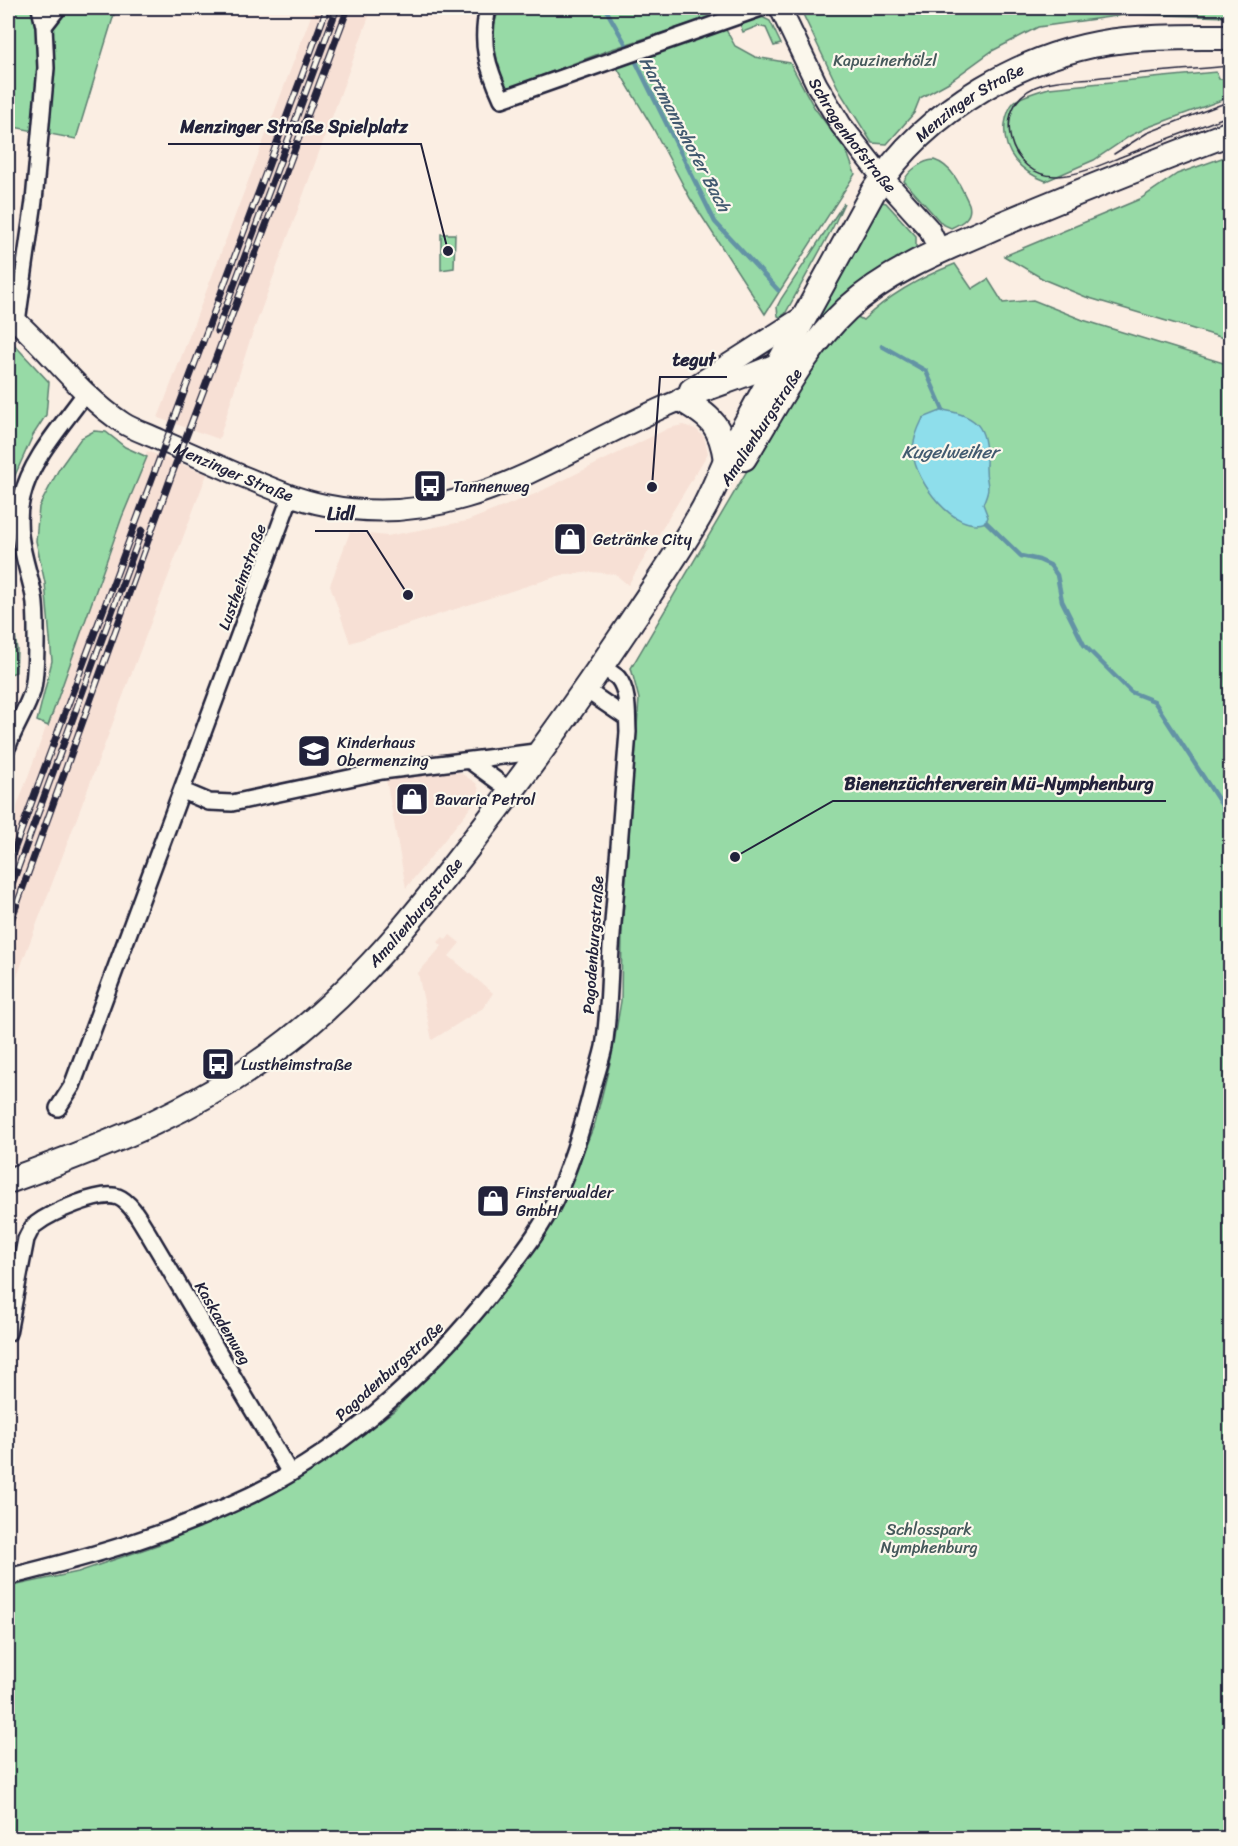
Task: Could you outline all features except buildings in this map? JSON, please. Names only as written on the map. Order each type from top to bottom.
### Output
[{"type":"main road","name":"Menzinger Straße","points":[[767,384],[882,177],[920,136],[951,111],[993,84],[1039,62],[1068,52],[1124,40],[1156,37],[1230,37]]},
{"type":"main road","name":"Menzinger Straße","points":[[814,346],[849,307],[893,275],[940,252],[1114,177],[1230,133]]},
{"type":"main road","name":"Amalienburgstraße","points":[[8,1181],[87,1152],[151,1125],[210,1093],[289,1040],[343,994],[388,949],[543,751],[602,666],[705,507],[735,472],[814,346]]},
{"type":"main road","name":"Amalienburgstraße","points":[[705,507],[726,460],[767,384]]},
{"type":"main road","points":[[674,403],[705,414],[712,421],[723,440],[726,460]]},
{"type":"street","points":[[12,318],[34,201],[41,133],[46,68],[44,26],[40,8]]},
{"type":"street","points":[[44,26],[58,8]]},
{"type":"street","points":[[488,8],[483,27],[484,50],[490,73],[502,99],[761,8]]},
{"type":"street","name":"Schragenhofstraße","points":[[780,8],[832,110],[858,148],[929,229],[940,252]]},
{"type":"street","name":"Menzinger Straße","points":[[674,403],[707,376],[804,316]]},
{"type":"street","name":"Menzinger Straße","points":[[12,318],[86,392],[124,423],[291,495],[323,505],[356,510],[388,511],[441,505],[493,489],[542,468],[674,403],[814,346]]},
{"type":"street","points":[[8,742],[33,690],[36,630],[34,597],[20,542],[21,499],[33,467],[86,392]]},
{"type":"street","name":"Lustheimstraße","points":[[58,1108],[72,1086],[291,495]]},
{"type":"street","name":"Pagodenburgstraße","points":[[8,1577],[130,1545],[186,1524],[253,1494],[290,1473],[376,1412],[421,1371],[495,1289],[536,1233],[554,1203],[580,1137],[604,1046],[628,732],[625,699],[618,678],[602,666]]},
{"type":"street","points":[[586,690],[627,718]]},
{"type":"street","points":[[183,791],[209,802],[232,802],[382,771],[543,751]]},
{"type":"street","points":[[470,761],[511,792]]},
{"type":"street","name":"Kaskadenweg","points":[[8,1333],[26,1239],[34,1225],[50,1215],[88,1200],[118,1197],[128,1205],[148,1233],[290,1473]]},
{"type":"shaded area","points":[[314,8],[372,8],[249,343],[219,439],[158,418]]},
{"type":"shaded area","points":[[683,425],[696,429],[704,437],[708,453],[628,585],[615,574],[591,572],[558,576],[350,643],[330,585],[350,532],[387,536],[467,521],[535,494],[669,428]]},
{"type":"shaded area","points":[[147,451],[207,474],[8,1000],[8,831]]},
{"type":"shaded area","points":[[447,771],[459,772],[476,783],[479,789],[478,798],[406,888],[386,779]]},
{"type":"shaded area","points":[[450,935],[460,943],[449,956],[493,993],[483,1008],[432,1040],[418,973],[442,946],[438,942],[443,937],[446,940]]},
{"type":"green space","points":[[8,8],[116,8],[76,139],[8,126]]},
{"type":"green space","points":[[499,8],[738,8],[609,50],[506,89],[499,70],[492,33]]},
{"type":"green space","name":"Kapuzinerhölzl","points":[[800,8],[1230,8],[1230,17],[1131,14],[1038,27],[992,51],[949,82],[920,98],[914,113],[887,144],[872,143],[840,92]]},
{"type":"green space","points":[[762,17],[770,21],[781,44],[774,46],[766,28],[758,26],[743,32],[740,24]]},
{"type":"green space","points":[[725,28],[735,46],[755,57],[790,63],[814,107],[847,152],[855,174],[765,314],[690,198],[653,128],[616,66]]},
{"type":"green space","points":[[1216,72],[1219,79],[1230,79],[1230,97],[1146,128],[1094,160],[1046,181],[1021,167],[1007,144],[1005,124],[1009,110],[1017,100],[1030,94],[1049,88]]},
{"type":"green space","points":[[1230,155],[1230,340],[1086,297],[1045,280],[1004,256],[1140,199],[1177,174]]},
{"type":"green space","points":[[934,160],[951,172],[969,204],[968,216],[963,222],[951,228],[942,224],[904,181],[916,167]]},
{"type":"green space","points":[[844,203],[785,314],[778,316],[777,307],[781,299]]},
{"type":"green space","points":[[886,203],[916,236],[916,249],[836,307],[807,334],[877,204]]},
{"type":"green space","points":[[441,234],[455,234],[454,268],[441,270]]},
{"type":"green space","name":"Schlosspark Nymphenburg","points":[[955,264],[972,289],[988,279],[1003,303],[1033,300],[1083,320],[1230,365],[1230,1838],[8,1838],[8,1587],[78,1572],[160,1544],[266,1497],[335,1455],[395,1410],[471,1331],[516,1274],[567,1192],[595,1123],[612,1055],[621,1001],[622,930],[639,699],[631,668],[808,367],[852,314],[863,320],[906,287]]},
{"type":"green space","points":[[8,338],[49,382],[46,415],[33,435],[8,491]]},
{"type":"green space","points":[[94,431],[106,432],[125,447],[147,457],[122,517],[48,726],[37,721],[52,661],[45,583],[36,541],[39,507],[59,469],[81,438]]},
{"type":"green space","points":[[8,583],[17,650],[16,672],[8,675]]},
{"type":"water","name":"Kugelweiher","points":[[943,410],[966,416],[974,421],[983,435],[988,485],[983,504],[988,517],[986,522],[974,524],[962,521],[950,513],[929,491],[915,465],[913,444],[923,418]]},
{"type":"waterway","name":"Hartmannshofer Bach","points":[[605,8],[636,62],[715,222],[778,290]]},
{"type":"waterway","name":"Hartmannshofer Bach","points":[[882,346],[926,371],[943,410]]},
{"type":"waterway","points":[[986,522],[1021,556],[1050,565],[1057,575],[1062,601],[1084,645],[1131,692],[1154,701],[1223,807],[1230,848]]},
{"type":"tram line","points":[[1230,66],[1049,82],[1035,87],[1021,97],[1013,110],[1009,124],[1011,140],[1017,154],[1027,166],[1041,174],[1058,176],[1091,169],[1230,115]]},
{"type":"tram line","points":[[1114,154],[1147,133],[1230,101]]},
{"type":"railway","points":[[8,866],[327,8]]},
{"type":"railway","points":[[217,331],[337,8]]},
{"type":"railway","points":[[8,929],[172,474],[348,8]]},
{"type":"railway","points":[[8,895],[142,530]]},
{"type":"place","name":"Menzinger Straße Spielplatz","points":[[448,251]]},
{"type":"place","name":"Tannenweg","points":[[430,486]]},
{"type":"place","name":"tegut","points":[[652,487]]},
{"type":"place","name":"Getränke City","points":[[570,539]]},
{"type":"place","name":"Lidl","points":[[408,595]]},
{"type":"place","name":"Kinderhaus Obermenzing","points":[[314,751]]},
{"type":"place","name":"Bavaria Petrol","points":[[412,799]]},
{"type":"place","name":"Bienenzüchterverein Mü-Nymphenburg","points":[[735,857]]},
{"type":"place","name":"Lustheimstraße","points":[[218,1064]]},
{"type":"place","name":"Finsterwalder GmbH","points":[[493,1201]]}]
